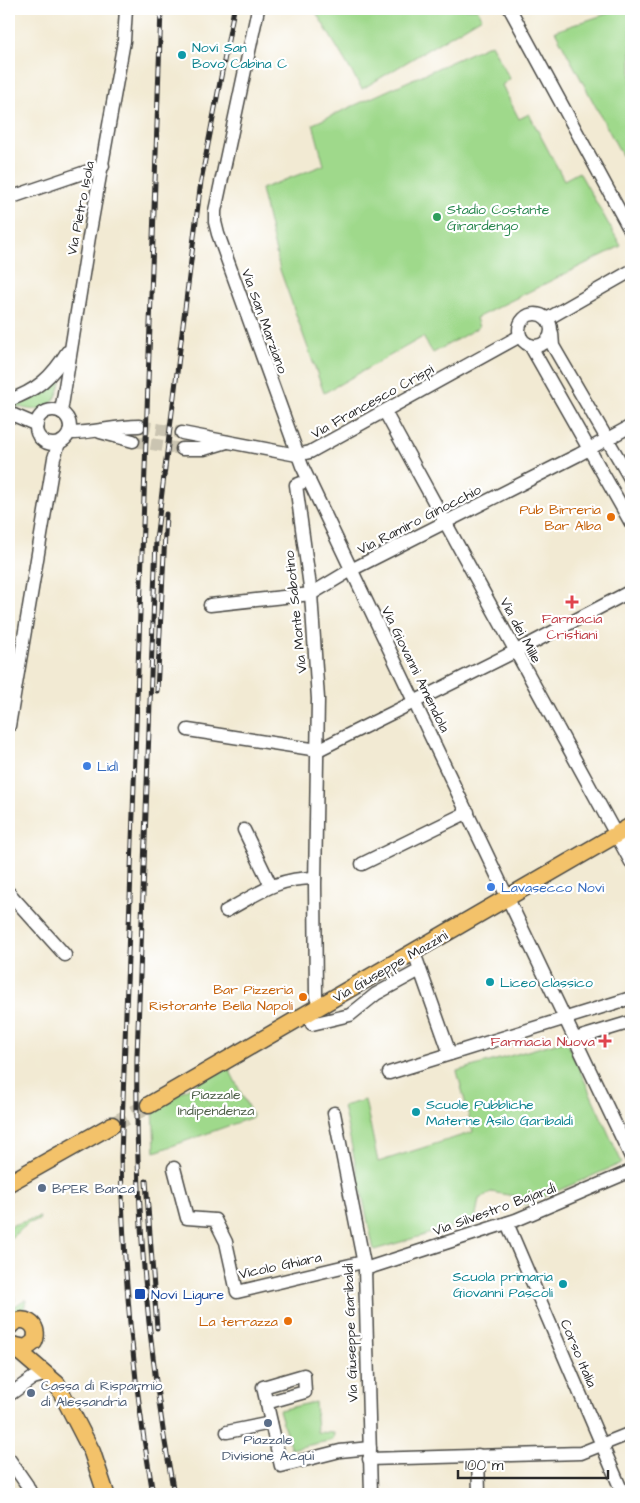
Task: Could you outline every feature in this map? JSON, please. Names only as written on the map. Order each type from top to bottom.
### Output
[{"type":"main road","name":"Via Giuseppe Mazzini","points":[[149,1105],[314,1014],[508,896],[631,826]]},
{"type":"main road","points":[[9,1183],[112,1125]]},
{"type":"main road","points":[[11,1321],[25,1320],[32,1324],[36,1333],[34,1342],[44,1374]]},
{"type":"main road","points":[[12,1345],[26,1348],[34,1342]]},
{"type":"main road","points":[[12,1345],[57,1384],[88,1443],[96,1461],[106,1494]]},
{"type":"street","name":"Via Pietro Isola","points":[[61,412],[124,41],[126,9]]},
{"type":"street","name":"Via San Marziano","points":[[258,9],[218,196],[215,222],[297,455]]},
{"type":"street","points":[[510,9],[631,232]]},
{"type":"street","points":[[9,198],[103,166]]},
{"type":"street","points":[[547,319],[631,271]]},
{"type":"street","points":[[631,480],[553,346],[552,333],[547,319],[534,314],[524,318],[520,326],[525,341],[631,523]]},
{"type":"street","points":[[525,341],[543,344],[552,333]]},
{"type":"street","name":"Via Francesco Crispi","points":[[297,455],[324,445],[525,341]]},
{"type":"street","points":[[9,400],[26,394],[42,384],[56,371],[71,346]]},
{"type":"street","points":[[59,443],[48,443],[39,436],[37,425],[42,414],[55,410],[61,412],[69,421],[69,433]]},
{"type":"street","name":"Via dei Mille","points":[[385,412],[631,862]]},
{"type":"street","points":[[9,413],[37,425]]},
{"type":"street","points":[[100,432],[114,426],[140,426]]},
{"type":"street","name":"Via Ramiro Ginocchio","points":[[210,605],[311,594],[352,570],[589,450],[631,426]]},
{"type":"street","points":[[9,726],[12,677],[54,458],[59,443],[69,433],[100,432],[133,442]]},
{"type":"street","points":[[182,433],[297,455]]},
{"type":"street","points":[[182,449],[204,449],[230,441]]},
{"type":"street","name":"Via Giovanni Amendola","points":[[297,455],[631,1157]]},
{"type":"street","name":"Via Monte Sabotino","points":[[309,480],[296,485],[311,594],[318,681],[315,878],[316,997],[314,1014]]},
{"type":"street","points":[[188,730],[318,750],[631,591]]},
{"type":"street","points":[[362,864],[468,812]]},
{"type":"street","points":[[244,830],[271,886]]},
{"type":"street","points":[[226,911],[271,886],[294,878],[315,878]]},
{"type":"street","points":[[9,893],[65,955]]},
{"type":"street","points":[[314,1014],[350,1014],[418,965],[450,1054]]},
{"type":"street","points":[[389,1073],[631,998]]},
{"type":"street","points":[[575,1039],[631,1022]]},
{"type":"street","name":"Via Giuseppe Garibaldi","points":[[334,1113],[364,1265],[370,1494]]},
{"type":"street","name":"Vicolo Ghiara","points":[[174,1168],[187,1218],[215,1220],[222,1232],[237,1292],[364,1265]]},
{"type":"street","name":"Via Silvestro Bajardi","points":[[364,1265],[507,1222],[631,1171]]},
{"type":"street","name":"Corso Italia","points":[[507,1222],[623,1494]]},
{"type":"street","points":[[9,1395],[33,1378],[44,1374]]},
{"type":"street","points":[[266,1403],[280,1466],[340,1451],[370,1454],[478,1455],[581,1453],[631,1433]]},
{"type":"street","points":[[227,1432],[271,1423]]},
{"type":"street","points":[[478,1455],[479,1494]]},
{"type":"street","points":[[10,1463],[31,1494]]},
{"type":"green space","points":[[314,9],[477,9],[482,17],[362,89]]},
{"type":"green space","points":[[621,9],[631,9],[631,172],[555,31]]},
{"type":"green space","name":"Stadio Costante Girardengo","points":[[491,44],[510,79],[502,85],[519,119],[529,114],[564,180],[579,172],[621,246],[476,318],[479,327],[433,353],[423,337],[324,393],[280,270],[261,189],[324,165],[313,124]]},
{"type":"green space","points":[[54,380],[61,382],[59,391],[51,404],[39,409],[16,406],[15,403],[40,392]]},
{"type":"green space","points":[[566,1040],[622,1163],[525,1205],[514,1196],[491,1192],[479,1199],[475,1220],[374,1250],[343,1106],[365,1100],[378,1162],[473,1132],[457,1071]]},
{"type":"green space","name":"Piazzale Indipendenza","points":[[228,1067],[253,1117],[155,1152],[153,1107]]},
{"type":"green space","points":[[40,1217],[39,1220],[29,1223],[9,1239],[9,1226]]},
{"type":"green space","points":[[12,1284],[15,1301],[11,1305],[9,1302],[9,1285]]},
{"type":"green space","points":[[26,1300],[24,1310],[14,1315],[10,1309]]},
{"type":"green space","points":[[315,1402],[317,1432],[334,1433],[333,1440],[291,1449],[279,1410]]},
{"type":"tunnel","points":[[139,426],[182,433]]},
{"type":"tunnel","points":[[133,441],[182,449]]},
{"type":"tunnel","points":[[112,1125],[149,1105]]},
{"type":"railway","points":[[153,1494],[130,1326],[124,1242],[121,1157],[161,9]]},
{"type":"railway","points":[[174,1494],[150,1331],[138,1166],[137,1056],[156,540],[201,181],[234,9]]},
{"type":"railway","points":[[157,691],[166,514]]},
{"type":"railway","points":[[146,1181],[157,1328]]},
{"type":"place","name":"Novi San Bovo Cabina C","points":[[182,55]]},
{"type":"place","name":"Stadio Costante Girardengo","points":[[437,217]]},
{"type":"place","name":"Pub Birreria Bar Alba","points":[[611,517]]},
{"type":"place","name":"Farmacia Cristiani","points":[[572,602]]},
{"type":"place","name":"Lidl","points":[[87,766]]},
{"type":"place","name":"Lavasecco Novi","points":[[491,887]]},
{"type":"place","name":"Liceo classico","points":[[490,982]]},
{"type":"place","name":"Bar Pizzeria Ristorante Bella Napoli","points":[[303,997]]},
{"type":"place","name":"Farmacia Nuova","points":[[605,1041]]},
{"type":"place","name":"Scuole Pubbliche Materne Asilo Garibaldi","points":[[416,1112]]},
{"type":"place","name":"BPER Banca","points":[[42,1188]]},
{"type":"place","name":"Scuola primaria Giovanni Pascoli","points":[[563,1284]]},
{"type":"place","name":"Novi Ligure","points":[[140,1294]]},
{"type":"place","name":"La terrazza","points":[[288,1321]]},
{"type":"place","name":"Cassa di Risparmio di Alessandria","points":[[31,1393]]},
{"type":"place","name":"Piazzale Divisione Acqui","points":[[268,1423]]}]
